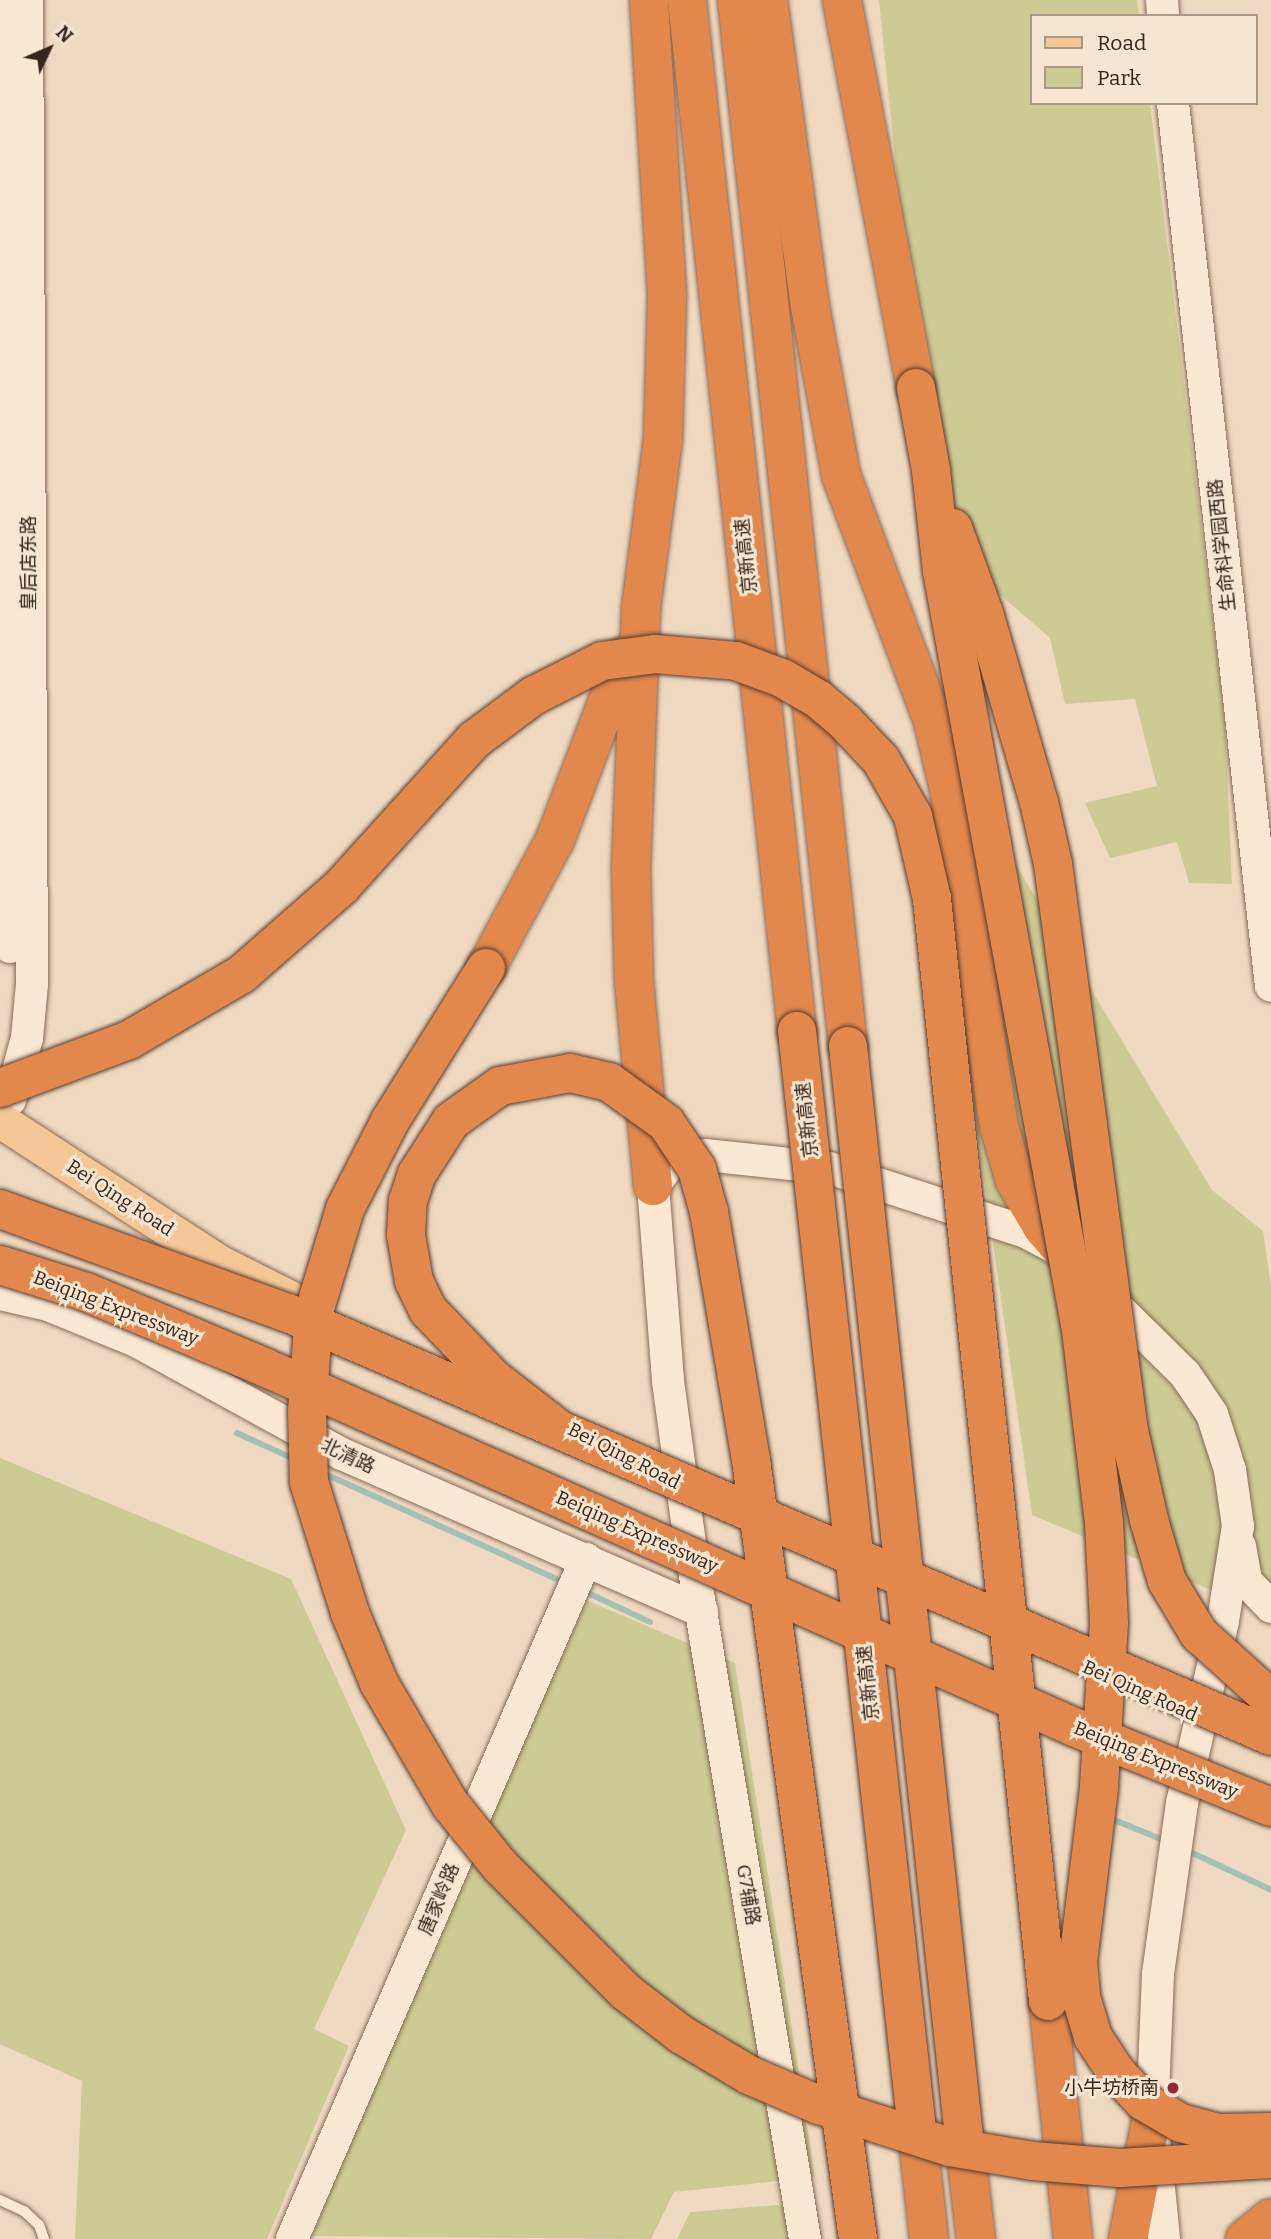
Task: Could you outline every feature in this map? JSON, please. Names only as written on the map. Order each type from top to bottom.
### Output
[{"type":"highway","points":[[649,0],[667,296],[663,439],[641,608],[631,869],[634,981],[653,1186]]},
{"type":"highway","name":"京新高速","points":[[687,0],[929,2239]]},
{"type":"highway","points":[[737,0],[976,2239]]},
{"type":"highway","points":[[768,0],[810,306],[841,475],[933,721],[949,789],[999,1126],[1014,1181],[1043,1228],[1065,1253]]},
{"type":"highway","points":[[842,0],[931,470],[942,571],[1079,1317],[1104,1523],[1109,1623],[1099,1788],[1078,1961],[1081,1997],[1093,2037],[1116,2072],[1143,2101],[1181,2123],[1217,2133],[1271,2132]]},
{"type":"highway","points":[[931,470],[984,614],[1039,802],[1053,864],[1129,1431],[1149,1520],[1167,1581],[1199,1634],[1271,1699]]},
{"type":"highway","points":[[641,608],[587,766],[555,840],[486,968],[390,1121],[345,1209],[314,1312],[307,1411],[309,1482],[350,1613],[379,1683],[450,1804],[499,1866],[626,1992],[682,2035],[749,2075],[819,2105],[950,2147],[1033,2161],[1121,2168],[1271,2159]]},
{"type":"highway","points":[[2,1110],[242,974],[342,886],[474,740],[533,696],[602,661],[655,654],[736,661],[782,678],[818,699],[845,722],[881,760],[913,816],[932,899],[1073,2239]]},
{"type":"highway","points":[[561,1430],[493,1378],[428,1310],[414,1281],[406,1235],[408,1200],[417,1174],[451,1121],[500,1086],[569,1073],[608,1082],[666,1123],[697,1169],[709,1212],[751,1460],[858,2239]]},
{"type":"highway","points":[[0,1209],[288,1313],[1271,1736]]},
{"type":"highway","name":"Beiqing Expressway","points":[[0,1263],[86,1292],[264,1367],[1074,1727],[1271,1805]]},
{"type":"highway","points":[[1205,1777],[1271,1817]]},
{"type":"highway","points":[[1128,2239],[1152,2116]]},
{"type":"highway","points":[[1245,2239],[1271,2218]]},
{"type":"main road","name":"Bei Qing Road","points":[[2,1110],[222,1264],[682,1487],[1271,1749]]},
{"type":"main road","points":[[0,1263],[105,1295],[268,1362],[1205,1777]]},
{"type":"street","name":"皇后店东路","points":[[0,1055],[8,1030],[10,981],[2,0]]},
{"type":"street","name":"皇后店东路","points":[[2,1110],[27,1038],[32,984],[27,0]]},
{"type":"street","name":"生命科学园西路","points":[[1173,105],[1264,867],[1271,986]]},
{"type":"street","points":[[653,1186],[671,1163],[705,1155],[829,1168],[1026,1232],[1065,1253],[1185,1374],[1212,1414],[1230,1470],[1245,1581],[1271,1607]]},
{"type":"street","name":"G7辅路","points":[[653,1186],[667,1327],[668,1380],[691,1551],[805,2239]]},
{"type":"street","name":"北清路","points":[[0,1294],[48,1305],[138,1342],[342,1454],[702,1611]]},
{"type":"street","points":[[1164,2239],[1152,2116],[1158,1973],[1205,1777],[1202,1719],[1238,1526]]},
{"type":"street","name":"唐家岭路","points":[[292,2239],[586,1559]]},
{"type":"lane","points":[[0,2200],[24,2211],[39,2225],[44,2239]]},
{"type":"green space","points":[[879,0],[1137,0],[1139,14],[1030,14],[1030,105],[1150,105],[1225,722],[1232,884],[1189,883],[1177,842],[1110,858],[1085,803],[1157,786],[1135,699],[1065,704],[1050,638],[957,557],[902,229]]},
{"type":"green space","points":[[990,822],[1212,1190],[1263,1231],[1271,1285],[1271,1615],[1032,1515],[934,830]]},
{"type":"green space","points":[[0,1458],[291,1579],[406,1830],[314,2029],[349,2046],[267,2239],[75,2239],[82,2081],[0,2044]]},
{"type":"green space","points":[[581,1598],[735,1663],[815,2177],[674,2192],[651,2239],[312,2236],[378,2070]]},
{"type":"green space","points":[[815,2202],[818,2239],[677,2239],[690,2212]]},
{"type":"waterway","points":[[237,1433],[294,1459]]},
{"type":"waterway","points":[[323,1473],[557,1579]]},
{"type":"waterway","points":[[590,1594],[650,1622]]},
{"type":"waterway","points":[[1107,1817],[1168,1842]]},
{"type":"waterway","points":[[1184,1849],[1271,1890]]},
{"type":"place","name":"小牛坊桥南","points":[[1173,2088]]}]
